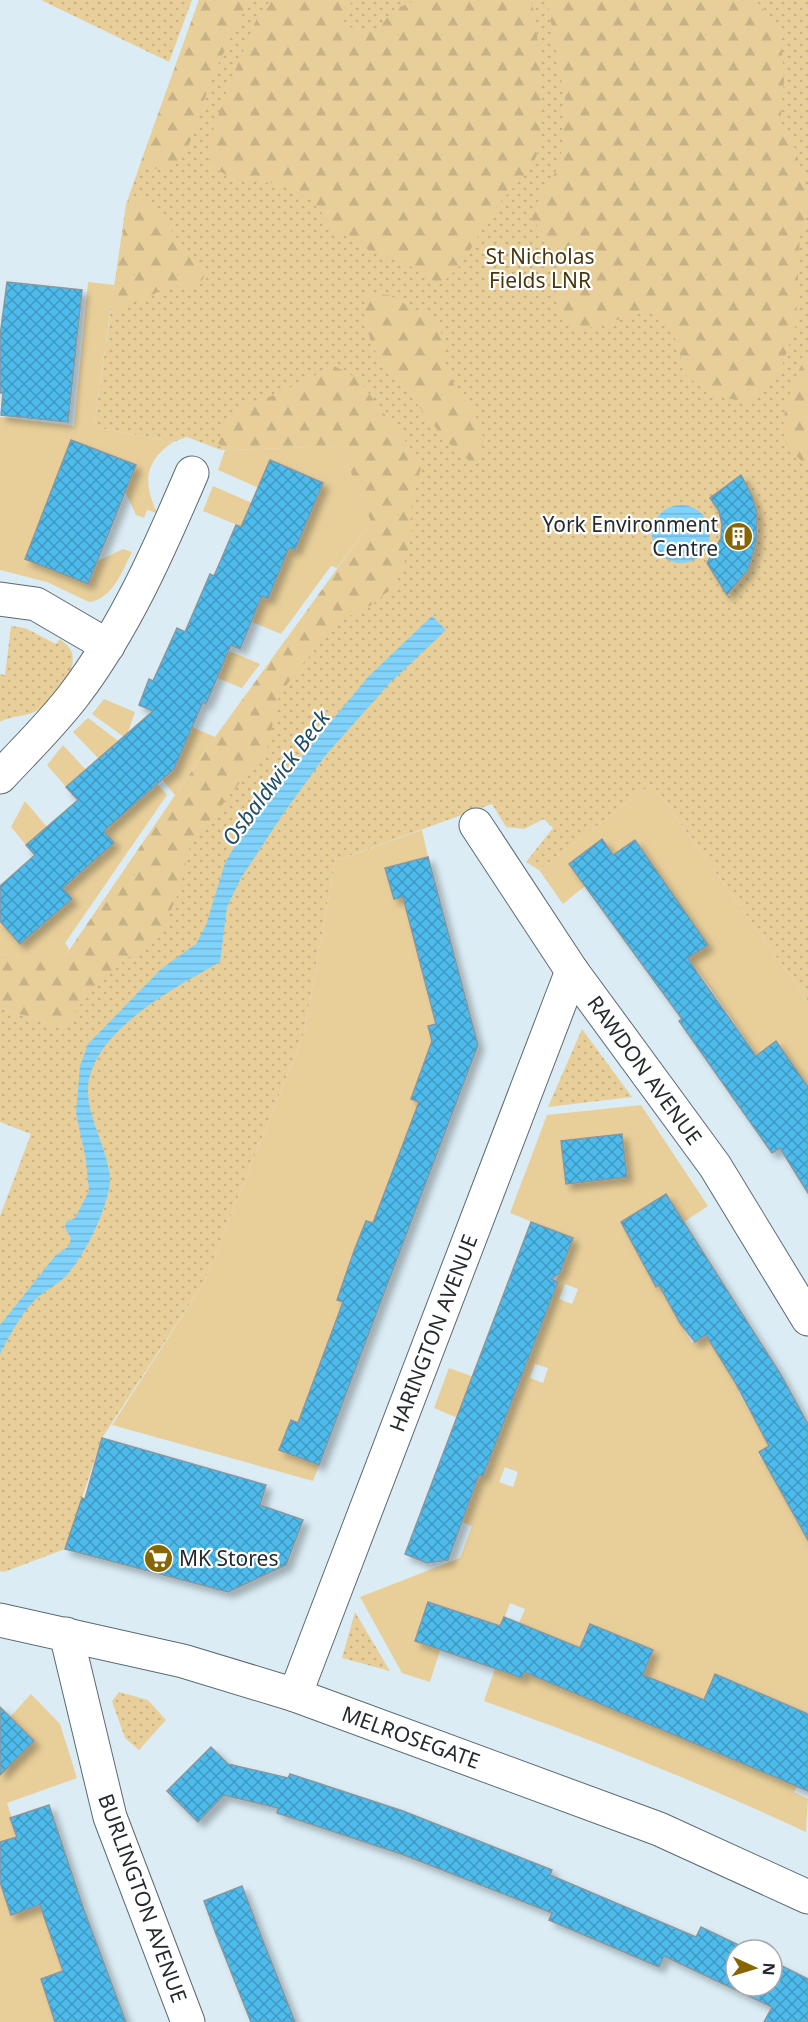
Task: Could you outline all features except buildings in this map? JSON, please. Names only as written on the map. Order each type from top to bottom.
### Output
[{"type":"street","points":[[0,777],[73,696],[108,646],[156,558],[192,473]]},
{"type":"street","points":[[0,599],[36,604],[108,646]]},
{"type":"street","name":"RAWDON AVENUE","points":[[476,825],[573,971],[715,1166],[808,1319]]},
{"type":"street","name":"HARINGTON AVENUE","points":[[295,1695],[573,971]]},
{"type":"street","name":"MELROSEGATE","points":[[0,1620],[183,1661],[295,1695],[659,1829],[808,1897]]},
{"type":"street","name":"BURLINGTON AVENUE","points":[[66,1634],[110,1817],[188,2022]]},
{"type":"green space","points":[[41,0],[192,0],[169,62]]},
{"type":"green space","name":"St Nicholas Fields LNR","points":[[199,0],[808,0],[808,1001],[652,784],[539,870],[526,862],[553,828],[544,819],[524,829],[506,827],[492,804],[335,861],[304,1033],[204,1282],[102,1438],[65,1549],[4,1572],[0,1571],[0,1216],[31,1134],[0,1122],[0,1008],[45,1022],[175,795],[371,522],[340,446],[221,450],[187,437],[173,442],[94,427],[126,204]]},
{"type":"green space","points":[[199,0],[249,0],[212,77],[188,148],[180,161],[167,168],[138,170]]},
{"type":"green space","points":[[271,0],[355,0],[347,6],[344,22],[359,33],[375,32],[395,9],[417,0],[531,0],[537,32],[540,80],[539,147],[525,175],[492,212],[461,264],[438,284],[415,268],[372,252],[334,229],[312,201],[284,185],[230,177],[210,166],[208,145],[225,95],[257,18]]},
{"type":"green space","points":[[547,0],[756,0],[781,36],[784,80],[780,126],[793,142],[808,194],[808,214],[800,231],[796,324],[778,378],[748,401],[713,397],[686,375],[671,325],[647,311],[579,331],[557,313],[563,256],[529,216],[560,164],[566,106]]},
{"type":"green space","points":[[130,194],[145,202],[167,224],[204,276],[201,283],[185,287],[172,285],[141,300],[132,299],[120,311],[110,310]]},
{"type":"green space","points":[[88,282],[114,285],[94,427],[173,442],[156,457],[152,465],[148,482],[157,513],[147,510],[144,518],[136,515],[125,491],[135,465],[72,440],[25,558],[88,584],[96,562],[123,549],[132,552],[111,590],[97,600],[89,602],[47,582],[0,570],[0,417],[74,426]]},
{"type":"green space","points":[[369,293],[389,295],[432,319],[446,340],[444,366],[457,390],[474,411],[484,439],[474,465],[446,441],[372,347],[363,310]]},
{"type":"green space","points":[[808,350],[808,467],[788,446],[783,424],[793,384]]},
{"type":"green space","points":[[334,366],[357,378],[422,463],[410,513],[412,534],[396,584],[373,604],[338,622],[290,680],[279,697],[267,749],[190,845],[179,892],[162,930],[118,966],[84,1000],[63,1028],[0,1008],[0,954],[63,959],[215,737],[371,522],[340,446],[225,450],[218,443],[223,429],[243,406],[277,394]]},
{"type":"green space","points":[[340,446],[371,522],[337,568],[331,566],[281,634],[252,622],[262,596],[268,599],[289,548],[295,550],[323,483],[271,460],[259,488],[218,470],[225,450]]},
{"type":"green space","points":[[213,486],[252,503],[242,527],[203,511]]},
{"type":"green space","points":[[11,626],[25,628],[56,644],[60,639],[71,651],[73,661],[67,679],[47,704],[32,713],[0,722],[0,674],[5,675]]},
{"type":"green space","points":[[229,651],[260,664],[242,688],[217,678]]},
{"type":"green space","points":[[104,699],[135,712],[128,732],[180,754],[192,727],[215,737],[175,795],[131,742],[92,714]]},
{"type":"green space","points":[[88,718],[125,746],[167,795],[65,943],[69,949],[63,960],[0,954],[0,921],[20,944],[72,899],[62,887],[103,831],[154,787],[117,743],[99,759],[73,732]]},
{"type":"green space","points":[[63,745],[86,770],[66,787],[47,765]]},
{"type":"green space","points":[[652,784],[808,1001],[808,1129],[708,985],[602,840],[569,863],[585,886],[563,904],[539,870]],"holes":[[[635,840],[644,853],[633,861],[624,847]],[[668,887],[677,900],[666,908],[657,895]]]},
{"type":"green space","points":[[25,801],[47,827],[26,845],[11,827]]},
{"type":"green space","points":[[422,830],[428,857],[386,869],[394,899],[403,897],[436,1024],[437,1058],[430,1061],[425,1059],[411,1099],[419,1102],[373,1224],[366,1221],[350,1260],[352,1262],[337,1300],[343,1302],[298,1423],[290,1421],[280,1450],[319,1465],[313,1481],[112,1425],[204,1282],[304,1033],[335,861]]},
{"type":"green space","points":[[582,1029],[632,1097],[548,1107]]},
{"type":"green space","points":[[641,1105],[708,1206],[684,1222],[666,1194],[637,1213],[725,1352],[719,1356],[735,1383],[741,1380],[744,1386],[738,1391],[757,1424],[766,1420],[808,1493],[808,1513],[804,1506],[792,1513],[800,1527],[808,1522],[808,1761],[794,1792],[808,1799],[806,1832],[646,1763],[484,1701],[495,1669],[522,1678],[535,1639],[428,1602],[415,1641],[440,1650],[430,1682],[402,1673],[360,1597],[460,1558],[472,1526],[462,1522],[495,1434],[434,1408],[449,1368],[474,1377],[465,1400],[507,1415],[572,1238],[510,1213],[547,1115]],"holes":[[[622,1134],[627,1177],[566,1183],[561,1141]],[[660,1265],[668,1278],[656,1286],[648,1272]],[[565,1284],[578,1289],[572,1304],[559,1299]],[[696,1323],[704,1336],[692,1343],[684,1330]],[[535,1364],[548,1368],[543,1383],[530,1378]],[[770,1445],[778,1458],[766,1466],[758,1453]],[[505,1467],[518,1472],[513,1487],[499,1482]],[[510,1603],[525,1609],[518,1625],[504,1619]],[[590,1624],[604,1630],[598,1646],[583,1639]],[[563,1641],[668,1685],[652,1724],[547,1681]],[[715,1674],[730,1681],[723,1696],[709,1690]],[[689,1694],[792,1737],[776,1777],[673,1733]],[[769,1698],[783,1704],[777,1720],[763,1713]]]},
{"type":"green space","points":[[355,1612],[390,1671],[342,1658]]},
{"type":"green space","points":[[119,1692],[148,1700],[166,1720],[139,1750],[125,1738],[112,1701]]},
{"type":"green space","points":[[31,1694],[60,1724],[77,1778],[7,1803],[47,1923],[78,2004],[63,2022],[0,2022],[0,1764],[33,1741],[10,1717]],"holes":[[[26,1893],[31,1908],[11,1915]]]},
{"type":"water","points":[[681,505],[692,507],[705,518],[710,534],[708,545],[697,558],[681,563],[670,561],[657,550],[652,534],[654,523],[665,510]]},
{"type":"water","points":[[432,616],[446,630],[389,684],[325,756],[241,878],[227,907],[220,962],[180,985],[136,1015],[117,1032],[101,1052],[91,1072],[88,1094],[110,1177],[104,1208],[90,1239],[73,1267],[63,1279],[34,1301],[15,1326],[0,1354],[0,1325],[55,1256],[69,1246],[71,1238],[65,1228],[66,1222],[75,1218],[89,1191],[86,1160],[76,1113],[80,1066],[88,1044],[161,969],[196,944],[206,925],[225,863],[251,818],[368,677]]},
{"type":"place","name":"York Environment Centre","points":[[739,536]]},
{"type":"place","name":"MK Stores","points":[[158,1558]]},
{"type":"water label","name":"Osbaldwick Beck","points":[[275,777]]}]
